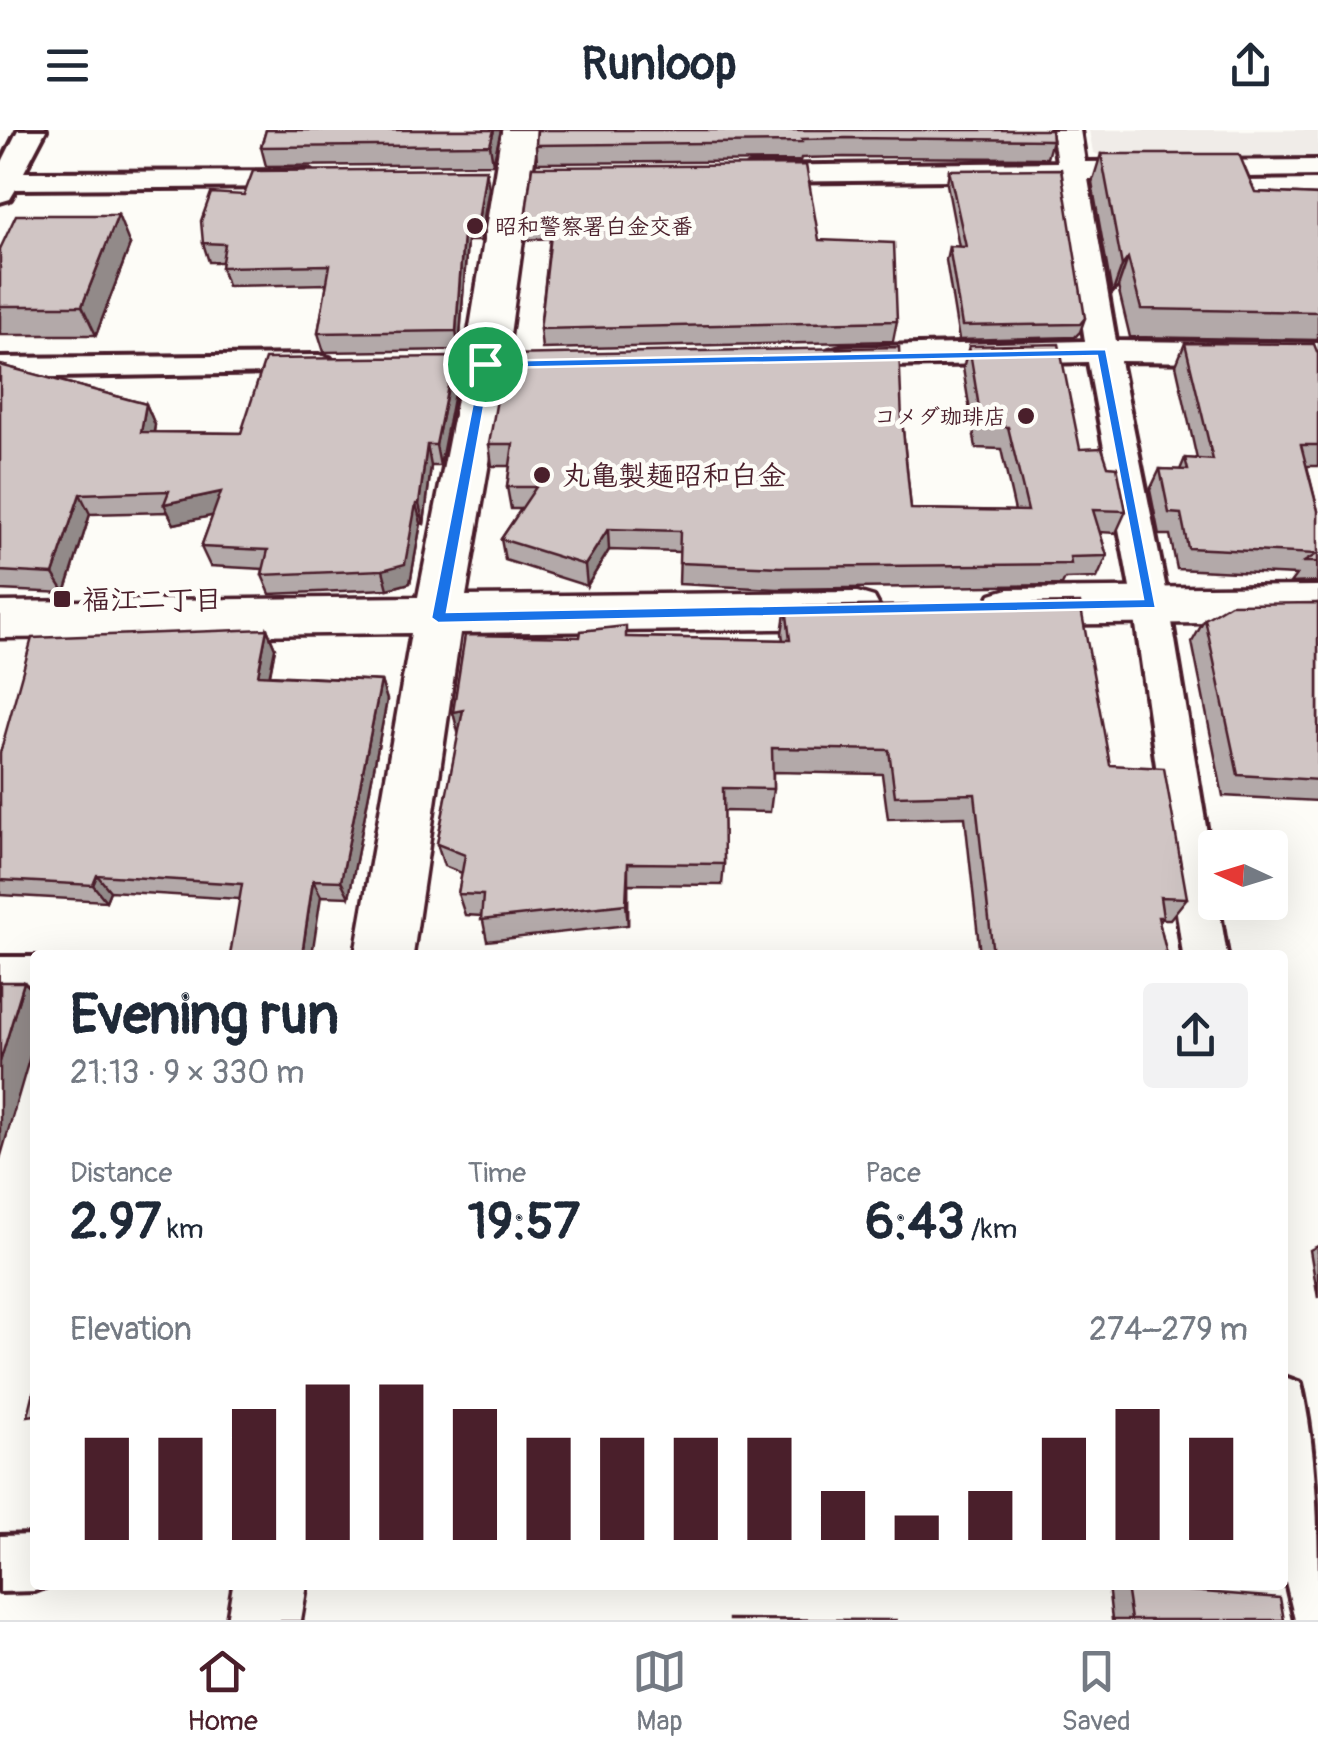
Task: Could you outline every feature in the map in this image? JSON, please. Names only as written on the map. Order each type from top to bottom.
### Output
[{"type":"street","points":[[32,130],[2,185],[337,178]]},
{"type":"street","points":[[385,950],[438,618],[518,177],[520,130]]},
{"type":"street","points":[[1066,130],[1102,352],[1151,604],[1204,950]]},
{"type":"street","points":[[725,174],[1318,168]]},
{"type":"street","points":[[804,358],[1102,352],[1318,353]]},
{"type":"street","points":[[0,368],[349,365]]},
{"type":"street","points":[[973,608],[1318,604]]},
{"type":"street","points":[[0,620],[438,618],[894,609]]},
{"type":"street","points":[[0,977],[30,976]]},
{"type":"street","points":[[1288,1470],[1295,1550],[1318,1605]]},
{"type":"street","points":[[0,1564],[30,1563]]},
{"type":"street","points":[[264,1620],[269,1590]]},
{"type":"shaded area","points":[[1089,130],[1318,130],[1318,156],[1103,158],[1093,152]]},
{"type":"building","points":[[266,130],[494,130],[490,145],[261,147]]},
{"type":"building","points":[[537,130],[1051,130],[1052,140],[846,138],[802,142],[536,145]]},
{"type":"building","points":[[1101,154],[1239,154],[1255,192],[1318,195],[1318,312],[1141,309],[1128,258],[1122,266]]},
{"type":"building","points":[[806,165],[819,240],[894,243],[897,321],[540,329],[553,218],[525,220],[532,167]]},
{"type":"building","points":[[486,169],[478,222],[464,221],[456,331],[318,333],[330,265],[221,267],[225,244],[203,243],[201,221],[211,193],[244,195],[253,171]]},
{"type":"building","points":[[1061,169],[1085,318],[1080,324],[962,326],[949,246],[966,247],[949,170]]},
{"type":"building","points":[[16,215],[118,215],[82,306],[0,306],[0,249]]},
{"type":"building","points":[[1185,343],[1314,344],[1318,354],[1318,445],[1301,445],[1318,511],[1318,562],[1304,562],[1317,554],[1188,548],[1181,514],[1169,513],[1160,469],[1188,470],[1185,458],[1213,460]]},
{"type":"building","points":[[1059,344],[1080,449],[1102,448],[1108,466],[1117,467],[1126,511],[1093,510],[1107,556],[1070,557],[1071,564],[780,567],[679,563],[680,531],[608,529],[585,565],[501,539],[536,487],[507,487],[513,444],[489,444],[505,355],[899,347],[911,509],[1028,511],[1008,427],[982,426],[969,346]]},
{"type":"building","points":[[454,357],[436,445],[427,445],[405,564],[383,570],[262,575],[268,550],[201,547],[221,492],[164,504],[169,491],[80,494],[53,574],[0,571],[0,365],[146,404],[141,432],[241,433],[265,359]]},
{"type":"building","points":[[1080,603],[1110,765],[1164,768],[1187,898],[1160,897],[1163,917],[1158,917],[1166,950],[992,950],[975,794],[895,796],[889,750],[772,748],[773,789],[723,788],[724,864],[628,863],[626,904],[481,920],[483,895],[458,894],[465,855],[437,844],[463,710],[453,712],[465,635],[580,637],[581,631],[626,626],[626,637],[790,640],[786,607]]},
{"type":"building","points":[[1318,603],[1318,780],[1238,775],[1205,619],[1230,604]]},
{"type":"building","points":[[267,629],[258,675],[381,681],[341,881],[313,880],[303,950],[231,950],[242,884],[97,875],[93,885],[0,880],[0,753],[32,638]]},
{"type":"building","points":[[0,982],[24,982],[0,1062]]},
{"type":"building","points":[[1127,1590],[1280,1598],[1284,1620],[1131,1620]]},
{"type":"place","name":"昭和警察署白金交番","points":[[475,226]]},
{"type":"place","name":"コメダ珈琲店","points":[[1026,416]]},
{"type":"place","name":"丸亀製麺昭和白金","points":[[542,475]]},
{"type":"place","name":"福江二丁目","points":[[62,599]]},
{"type":"route","points":[[1102,352],[1151,604],[438,618],[485,364],[1102,352]]}]
